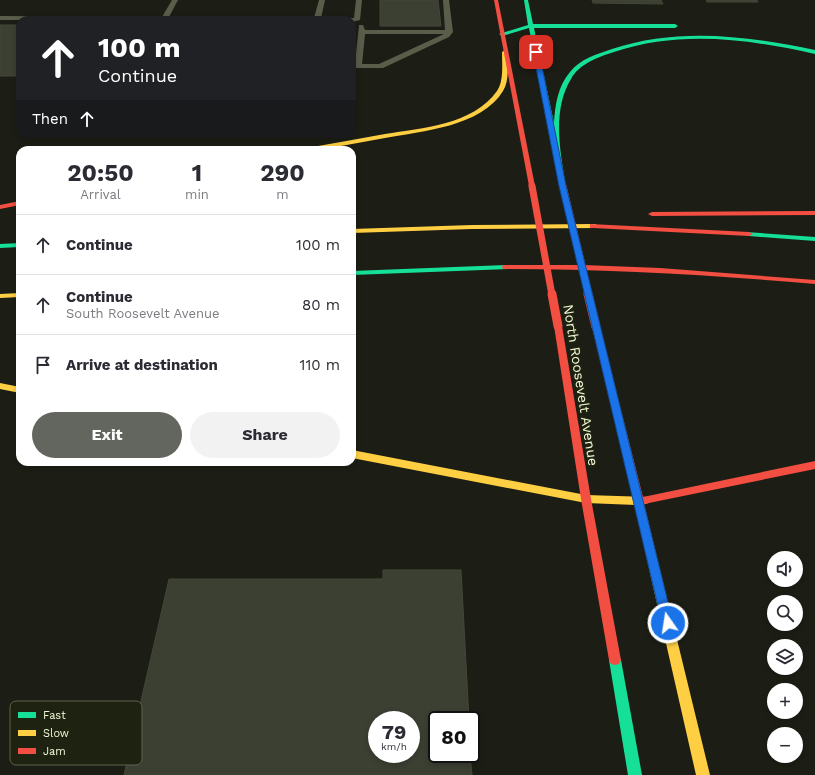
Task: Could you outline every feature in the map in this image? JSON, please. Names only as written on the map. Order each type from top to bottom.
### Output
[{"type":"highway","name":"North Roosevelt Avenue","points":[[496,0],[558,326],[586,499],[635,775]]},
{"type":"highway","points":[[526,0],[556,156]]},
{"type":"highway","points":[[502,34],[531,26],[681,26]]},
{"type":"highway","points":[[556,156],[558,106],[565,83],[574,70],[588,60],[619,46],[646,41],[694,36],[746,39],[776,43],[815,52]]},
{"type":"highway","points":[[330,146],[437,126],[450,123],[474,113],[490,103],[501,90],[505,52]]},
{"type":"highway","name":"North Roosevelt Avenue","points":[[556,156],[703,775]]},
{"type":"highway","points":[[0,207],[16,204]]},
{"type":"highway","points":[[646,214],[815,213]]},
{"type":"highway","points":[[561,216],[577,215]]},
{"type":"highway","points":[[530,216],[546,216]]},
{"type":"highway","points":[[356,226],[439,219]]},
{"type":"highway","points":[[356,231],[491,226],[592,226],[667,229],[815,239]]},
{"type":"highway","points":[[0,246],[16,245]]},
{"type":"highway","points":[[356,273],[493,266],[562,266],[661,270],[815,282]]},
{"type":"highway","points":[[0,296],[16,295]]},
{"type":"highway","points":[[0,386],[16,389]]},
{"type":"highway","points":[[356,455],[586,499],[639,501],[815,465]]},
{"type":"lane","points":[[166,16],[175,0]]},
{"type":"lane","points":[[317,16],[322,0]]},
{"type":"lane","points":[[356,61],[362,32],[362,27],[357,20],[359,0]]},
{"type":"lane","points":[[356,66],[380,66],[447,36],[449,32],[446,0]]},
{"type":"lane","points":[[0,18],[16,18]]},
{"type":"lane","points":[[362,32],[449,32]]},
{"type":"building","points":[[380,0],[438,0],[441,26],[380,26]]},
{"type":"building","points":[[592,0],[661,0],[663,4],[593,3]]},
{"type":"building","points":[[706,0],[757,0],[758,2],[707,2]]},
{"type":"building","points":[[0,25],[16,25],[16,76],[0,76]]},
{"type":"building","points":[[383,570],[461,570],[469,711],[428,711],[428,763],[471,763],[472,775],[124,775],[126,765],[142,765],[141,701],[169,579],[383,579]]},
{"type":"traffic: fast","points":[[526,0],[563,186]]},
{"type":"traffic: fast","points":[[502,34],[531,26],[675,26]]},
{"type":"traffic: fast","points":[[556,156],[557,116],[560,96],[571,73],[584,62],[600,55],[630,45],[656,39],[709,36],[763,42],[815,52]]},
{"type":"traffic: fast","points":[[749,234],[815,239]]},
{"type":"traffic: fast","points":[[0,246],[16,245]]},
{"type":"traffic: fast","points":[[356,273],[506,267]]},
{"type":"traffic: fast","points":[[615,660],[635,775]]},
{"type":"traffic: slow","points":[[330,146],[431,128],[463,119],[478,112],[490,102],[502,87],[505,52]]},
{"type":"traffic: slow","points":[[356,231],[472,227],[593,226]]},
{"type":"traffic: slow","points":[[0,296],[16,295]]},
{"type":"traffic: slow","points":[[0,386],[16,389]]},
{"type":"traffic: slow","points":[[356,455],[586,499],[645,500]]},
{"type":"traffic: slow","points":[[640,507],[703,775]]},
{"type":"traffic: jam","points":[[496,0],[532,186]]},
{"type":"traffic: jam","points":[[532,186],[558,326]]},
{"type":"traffic: jam","points":[[563,186],[596,327]]},
{"type":"traffic: jam","points":[[0,207],[16,204]]},
{"type":"traffic: jam","points":[[652,214],[815,213]]},
{"type":"traffic: jam","points":[[593,226],[749,234]]},
{"type":"traffic: jam","points":[[506,267],[660,270],[815,282]]},
{"type":"traffic: jam","points":[[558,326],[586,499],[615,660]]},
{"type":"traffic: jam","points":[[596,327],[640,507]]},
{"type":"traffic: jam","points":[[645,500],[815,465]]},
{"type":"route","points":[[536,52],[563,186],[668,623]]}]
